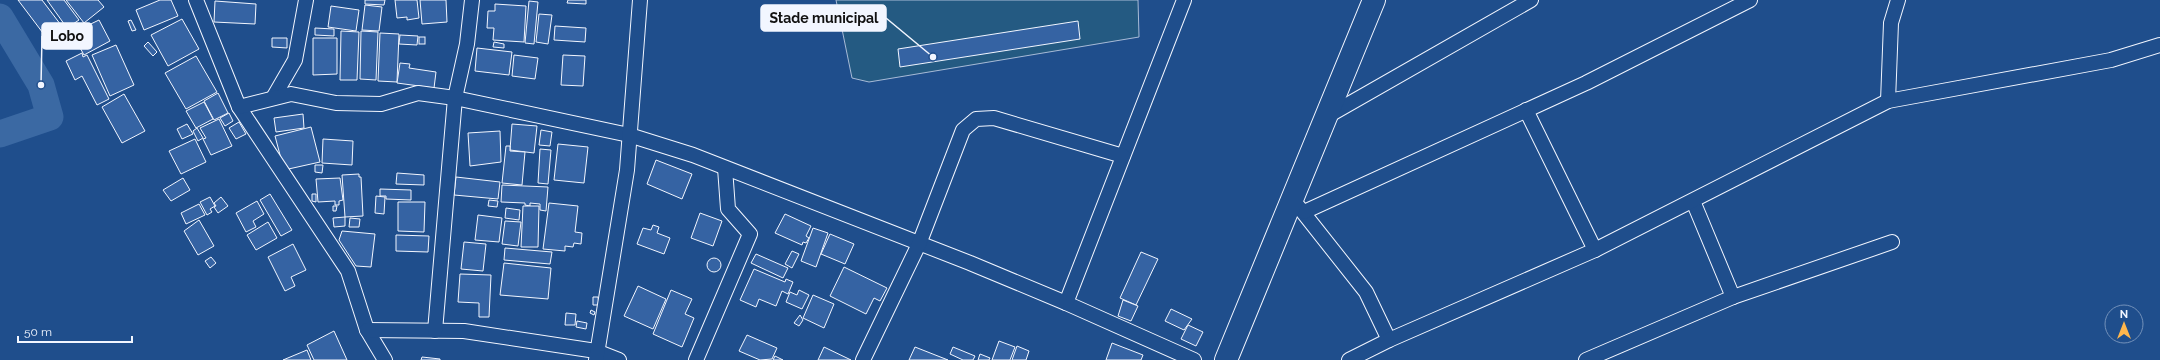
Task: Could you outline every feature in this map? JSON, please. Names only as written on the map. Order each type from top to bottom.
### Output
[{"type":"highway","points":[[1226,360],[1298,206],[1326,117],[1374,0]]},
{"type":"street","points":[[196,0],[239,107],[348,271],[367,330],[385,360]]},
{"type":"street","points":[[273,98],[295,60],[306,0]]},
{"type":"street","points":[[435,331],[455,98],[467,44],[472,0]]},
{"type":"street","points":[[596,355],[627,170],[640,0]]},
{"type":"street","points":[[1066,303],[1184,0]]},
{"type":"street","points":[[1326,117],[1531,0]]},
{"type":"street","points":[[1389,340],[1366,292],[1298,206],[1526,110],[1586,83],[1750,0]]},
{"type":"street","points":[[1888,101],[1891,23],[1898,0]]},
{"type":"street","points":[[1349,360],[1389,340],[1595,250],[1888,101],[2111,60],[2160,45]]},
{"type":"street","points":[[239,107],[291,94],[336,103],[381,104],[418,94],[455,98],[629,135],[725,168],[919,244],[1066,303],[1194,360]]},
{"type":"street","points":[[1526,110],[1595,250]]},
{"type":"street","points":[[863,360],[919,244],[963,130],[976,119],[994,118],[1123,156]]},
{"type":"street","points":[[696,360],[750,234],[728,209],[725,168]]},
{"type":"street","points":[[1693,201],[1733,297]]},
{"type":"street","points":[[1586,360],[1733,297],[1892,242]]},
{"type":"street","points":[[367,330],[464,331],[619,360]]},
{"type":"shaded area","points":[[836,0],[1138,0],[1139,37],[869,82],[852,78]]},
{"type":"building","points":[[18,0],[42,0],[67,33],[52,45]]},
{"type":"building","points":[[47,0],[64,0],[79,20],[67,28]]},
{"type":"building","points":[[66,0],[98,0],[104,7],[84,23]]},
{"type":"building","points":[[160,0],[171,0],[178,16],[144,30],[136,10]]},
{"type":"building","points":[[365,0],[385,0],[384,5],[365,4]]},
{"type":"building","points":[[395,0],[417,0],[419,18],[407,20],[407,17],[397,18]]},
{"type":"building","points":[[420,0],[446,0],[447,22],[422,24]]},
{"type":"building","points":[[568,0],[586,0],[586,4],[567,3]]},
{"type":"building","points":[[215,1],[256,4],[255,24],[214,22]]},
{"type":"building","points":[[529,1],[538,2],[534,44],[525,43]]},
{"type":"building","points":[[495,4],[526,6],[524,42],[493,40],[494,28],[487,28],[488,11],[495,11]]},
{"type":"building","points":[[365,5],[382,7],[379,31],[362,30]]},
{"type":"building","points":[[331,6],[359,10],[356,31],[328,27]]},
{"type":"building","points":[[539,14],[552,15],[548,44],[536,42]]},
{"type":"building","points":[[182,19],[199,49],[168,66],[151,35]]},
{"type":"building","points":[[99,20],[110,41],[84,55],[72,33]]},
{"type":"building","points":[[131,20],[136,30],[132,31],[128,21]]},
{"type":"building","points":[[1078,21],[1080,39],[900,67],[898,49]]},
{"type":"building","points":[[555,26],[586,28],[585,42],[554,40]]},
{"type":"building","points":[[315,28],[334,29],[334,36],[315,35]]},
{"type":"building","points":[[341,31],[359,32],[357,80],[340,80]]},
{"type":"building","points":[[361,31],[378,32],[376,80],[360,79]]},
{"type":"building","points":[[380,33],[399,34],[397,82],[378,81]]},
{"type":"building","points":[[400,35],[418,36],[417,45],[399,44]]},
{"type":"building","points":[[419,37],[425,37],[425,44],[419,44]]},
{"type":"building","points":[[272,38],[287,38],[287,48],[272,47]]},
{"type":"building","points":[[313,38],[337,38],[337,74],[313,75]]},
{"type":"building","points":[[148,42],[157,52],[153,56],[144,46]]},
{"type":"building","points":[[494,42],[504,44],[504,48],[493,47]]},
{"type":"building","points":[[116,45],[134,85],[110,96],[92,55]]},
{"type":"building","points":[[477,48],[512,52],[509,75],[475,71]]},
{"type":"building","points":[[82,53],[83,57],[87,55],[109,99],[97,105],[82,76],[75,80],[66,61]]},
{"type":"building","points":[[514,55],[538,58],[535,79],[512,76]]},
{"type":"building","points":[[563,55],[585,56],[583,86],[561,85]]},
{"type":"building","points":[[196,56],[217,92],[186,109],[165,73]]},
{"type":"building","points":[[400,63],[410,64],[409,68],[436,72],[434,88],[397,83]]},
{"type":"building","points":[[218,93],[228,113],[214,120],[204,101]]},
{"type":"building","points":[[124,94],[145,131],[122,143],[102,107]]},
{"type":"building","points":[[204,102],[213,119],[196,128],[186,111]]},
{"type":"building","points":[[229,113],[233,121],[225,126],[220,118]]},
{"type":"building","points":[[303,114],[304,128],[276,132],[274,118]]},
{"type":"building","points":[[219,119],[232,146],[211,155],[203,139],[206,138],[200,128]]},
{"type":"building","points":[[239,122],[246,134],[236,139],[229,128]]},
{"type":"building","points":[[187,124],[193,134],[182,139],[177,129]]},
{"type":"building","points":[[512,124],[537,126],[534,153],[510,150]]},
{"type":"building","points":[[311,127],[320,162],[284,170],[275,136]]},
{"type":"building","points":[[197,128],[203,138],[198,141],[193,131]]},
{"type":"building","points":[[541,130],[552,132],[550,146],[539,145]]},
{"type":"building","points":[[500,131],[501,162],[470,166],[468,133]]},
{"type":"building","points":[[195,139],[206,162],[181,174],[169,151]]},
{"type":"building","points":[[323,139],[353,141],[352,165],[322,163]]},
{"type":"building","points":[[558,144],[588,147],[584,183],[554,180]]},
{"type":"building","points":[[506,146],[510,146],[510,151],[525,152],[522,185],[502,183]]},
{"type":"building","points":[[540,149],[551,150],[548,184],[538,183]]},
{"type":"building","points":[[656,160],[692,174],[682,199],[647,184]]},
{"type":"building","points":[[315,165],[323,165],[322,173],[315,172]]},
{"type":"building","points":[[397,173],[424,175],[424,185],[396,184]]},
{"type":"building","points":[[359,174],[359,177],[361,177],[363,216],[345,217],[342,175]]},
{"type":"building","points":[[456,177],[500,182],[498,199],[454,195]]},
{"type":"building","points":[[183,178],[190,190],[171,201],[163,190]]},
{"type":"building","points":[[340,178],[343,200],[339,201],[339,205],[335,205],[335,201],[318,202],[316,179]]},
{"type":"building","points":[[502,185],[548,187],[546,211],[540,210],[540,204],[530,203],[530,206],[525,205],[525,203],[501,202]]},
{"type":"building","points":[[380,189],[411,190],[411,200],[386,199],[386,196],[380,196]]},
{"type":"building","points":[[270,194],[292,230],[281,236],[260,200]]},
{"type":"building","points":[[312,194],[316,194],[316,202],[312,201]]},
{"type":"building","points":[[376,196],[385,197],[384,214],[375,213]]},
{"type":"building","points":[[210,197],[215,206],[210,209],[212,212],[207,215],[200,202]]},
{"type":"building","points":[[221,197],[228,206],[218,213],[214,207],[216,206],[214,203]]},
{"type":"building","points":[[489,200],[498,201],[497,207],[488,206]]},
{"type":"building","points":[[257,201],[264,214],[253,221],[256,227],[246,232],[236,213]]},
{"type":"building","points":[[398,202],[425,202],[424,232],[398,231]]},
{"type":"building","points":[[549,203],[578,206],[575,232],[582,233],[581,244],[574,243],[573,247],[565,246],[565,251],[543,249]]},
{"type":"building","points":[[199,204],[205,215],[186,224],[181,213]]},
{"type":"building","points":[[333,206],[337,206],[336,211],[333,211]]},
{"type":"building","points":[[523,206],[539,206],[538,247],[521,247]]},
{"type":"building","points":[[506,208],[520,210],[519,220],[505,218]]},
{"type":"building","points":[[700,213],[722,221],[713,246],[691,238]]},
{"type":"building","points":[[785,214],[811,226],[806,236],[809,238],[806,243],[803,242],[802,245],[775,233]]},
{"type":"building","points":[[478,215],[502,218],[499,242],[475,240]]},
{"type":"building","points":[[345,217],[345,226],[334,227],[333,218]]},
{"type":"building","points":[[350,218],[360,219],[359,227],[349,227]]},
{"type":"building","points":[[199,220],[214,246],[198,255],[184,231]]},
{"type":"building","points":[[505,221],[521,222],[518,246],[502,244]]},
{"type":"building","points":[[268,222],[277,238],[256,250],[247,235]]},
{"type":"building","points":[[653,225],[659,227],[657,233],[670,238],[664,254],[637,244],[643,228],[651,230]]},
{"type":"building","points":[[813,228],[828,233],[816,267],[801,261]]},
{"type":"building","points":[[342,231],[375,234],[371,267],[356,266],[339,240]]},
{"type":"building","points":[[830,234],[854,244],[845,264],[821,254]]},
{"type":"building","points":[[396,235],[429,236],[428,252],[396,251]]},
{"type":"building","points":[[464,242],[486,244],[483,271],[461,269]]},
{"type":"building","points":[[293,244],[306,270],[291,277],[295,286],[285,291],[268,257]]},
{"type":"building","points":[[505,248],[552,252],[550,264],[504,260]]},
{"type":"building","points":[[792,251],[799,254],[792,268],[785,264]]},
{"type":"building","points":[[1141,252],[1158,259],[1136,305],[1120,298]]},
{"type":"building","points":[[756,254],[788,268],[783,278],[751,263]]},
{"type":"building","points":[[211,257],[216,263],[210,268],[205,261]]},
{"type":"building","points":[[711,258],[717,258],[721,262],[721,268],[717,272],[711,272],[707,268],[707,262]]},
{"type":"building","points":[[504,263],[551,268],[548,299],[500,295]]},
{"type":"building","points":[[844,267],[887,288],[880,301],[874,298],[866,314],[830,296]]},
{"type":"building","points":[[754,269],[785,282],[786,279],[793,282],[788,294],[782,291],[776,306],[759,299],[756,307],[740,300]]},
{"type":"building","points":[[460,274],[491,275],[489,317],[479,317],[479,303],[458,302]]},
{"type":"building","points":[[638,286],[666,299],[653,329],[624,316]]},
{"type":"building","points":[[671,290],[692,299],[685,314],[694,318],[682,347],[653,334]]},
{"type":"building","points":[[799,290],[809,295],[802,309],[786,302],[790,292],[797,295]]},
{"type":"building","points":[[813,295],[834,304],[824,328],[803,318]]},
{"type":"building","points":[[593,297],[598,297],[599,305],[593,305]]},
{"type":"building","points":[[1123,300],[1138,306],[1131,321],[1118,316]]},
{"type":"building","points":[[1171,309],[1192,319],[1184,330],[1165,321]]},
{"type":"building","points":[[591,310],[595,312],[594,315],[590,313]]},
{"type":"building","points":[[566,313],[576,314],[575,325],[565,325]]},
{"type":"building","points":[[800,315],[803,320],[799,326],[794,323]]},
{"type":"building","points":[[577,321],[587,323],[586,329],[576,327]]},
{"type":"building","points":[[1188,325],[1203,332],[1196,346],[1181,339]]},
{"type":"building","points":[[334,331],[347,360],[314,360],[307,345]]},
{"type":"building","points":[[747,335],[777,348],[772,359],[760,360],[739,351]]},
{"type":"building","points":[[999,341],[1015,347],[1010,360],[992,360]]},
{"type":"building","points":[[1112,343],[1143,355],[1141,360],[1106,360]]},
{"type":"building","points":[[1017,346],[1029,351],[1026,360],[1012,360]]},
{"type":"building","points":[[824,347],[851,360],[818,360]]},
{"type":"building","points":[[915,347],[948,360],[909,360]]},
{"type":"building","points":[[953,347],[975,356],[973,360],[963,360],[950,354]]},
{"type":"building","points":[[307,350],[311,360],[283,360]]},
{"type":"building","points":[[980,354],[990,358],[989,360],[978,360]]},
{"type":"building","points":[[775,356],[783,360],[773,360]]},
{"type":"building","points":[[422,357],[440,359],[440,360],[421,360]]},
{"type":"waterway","points":[[0,17],[41,85],[50,117],[0,134]]},
{"type":"place","name":"Stade municipal","points":[[933,57]]},
{"type":"place","name":"Lobo","points":[[41,85]]}]
